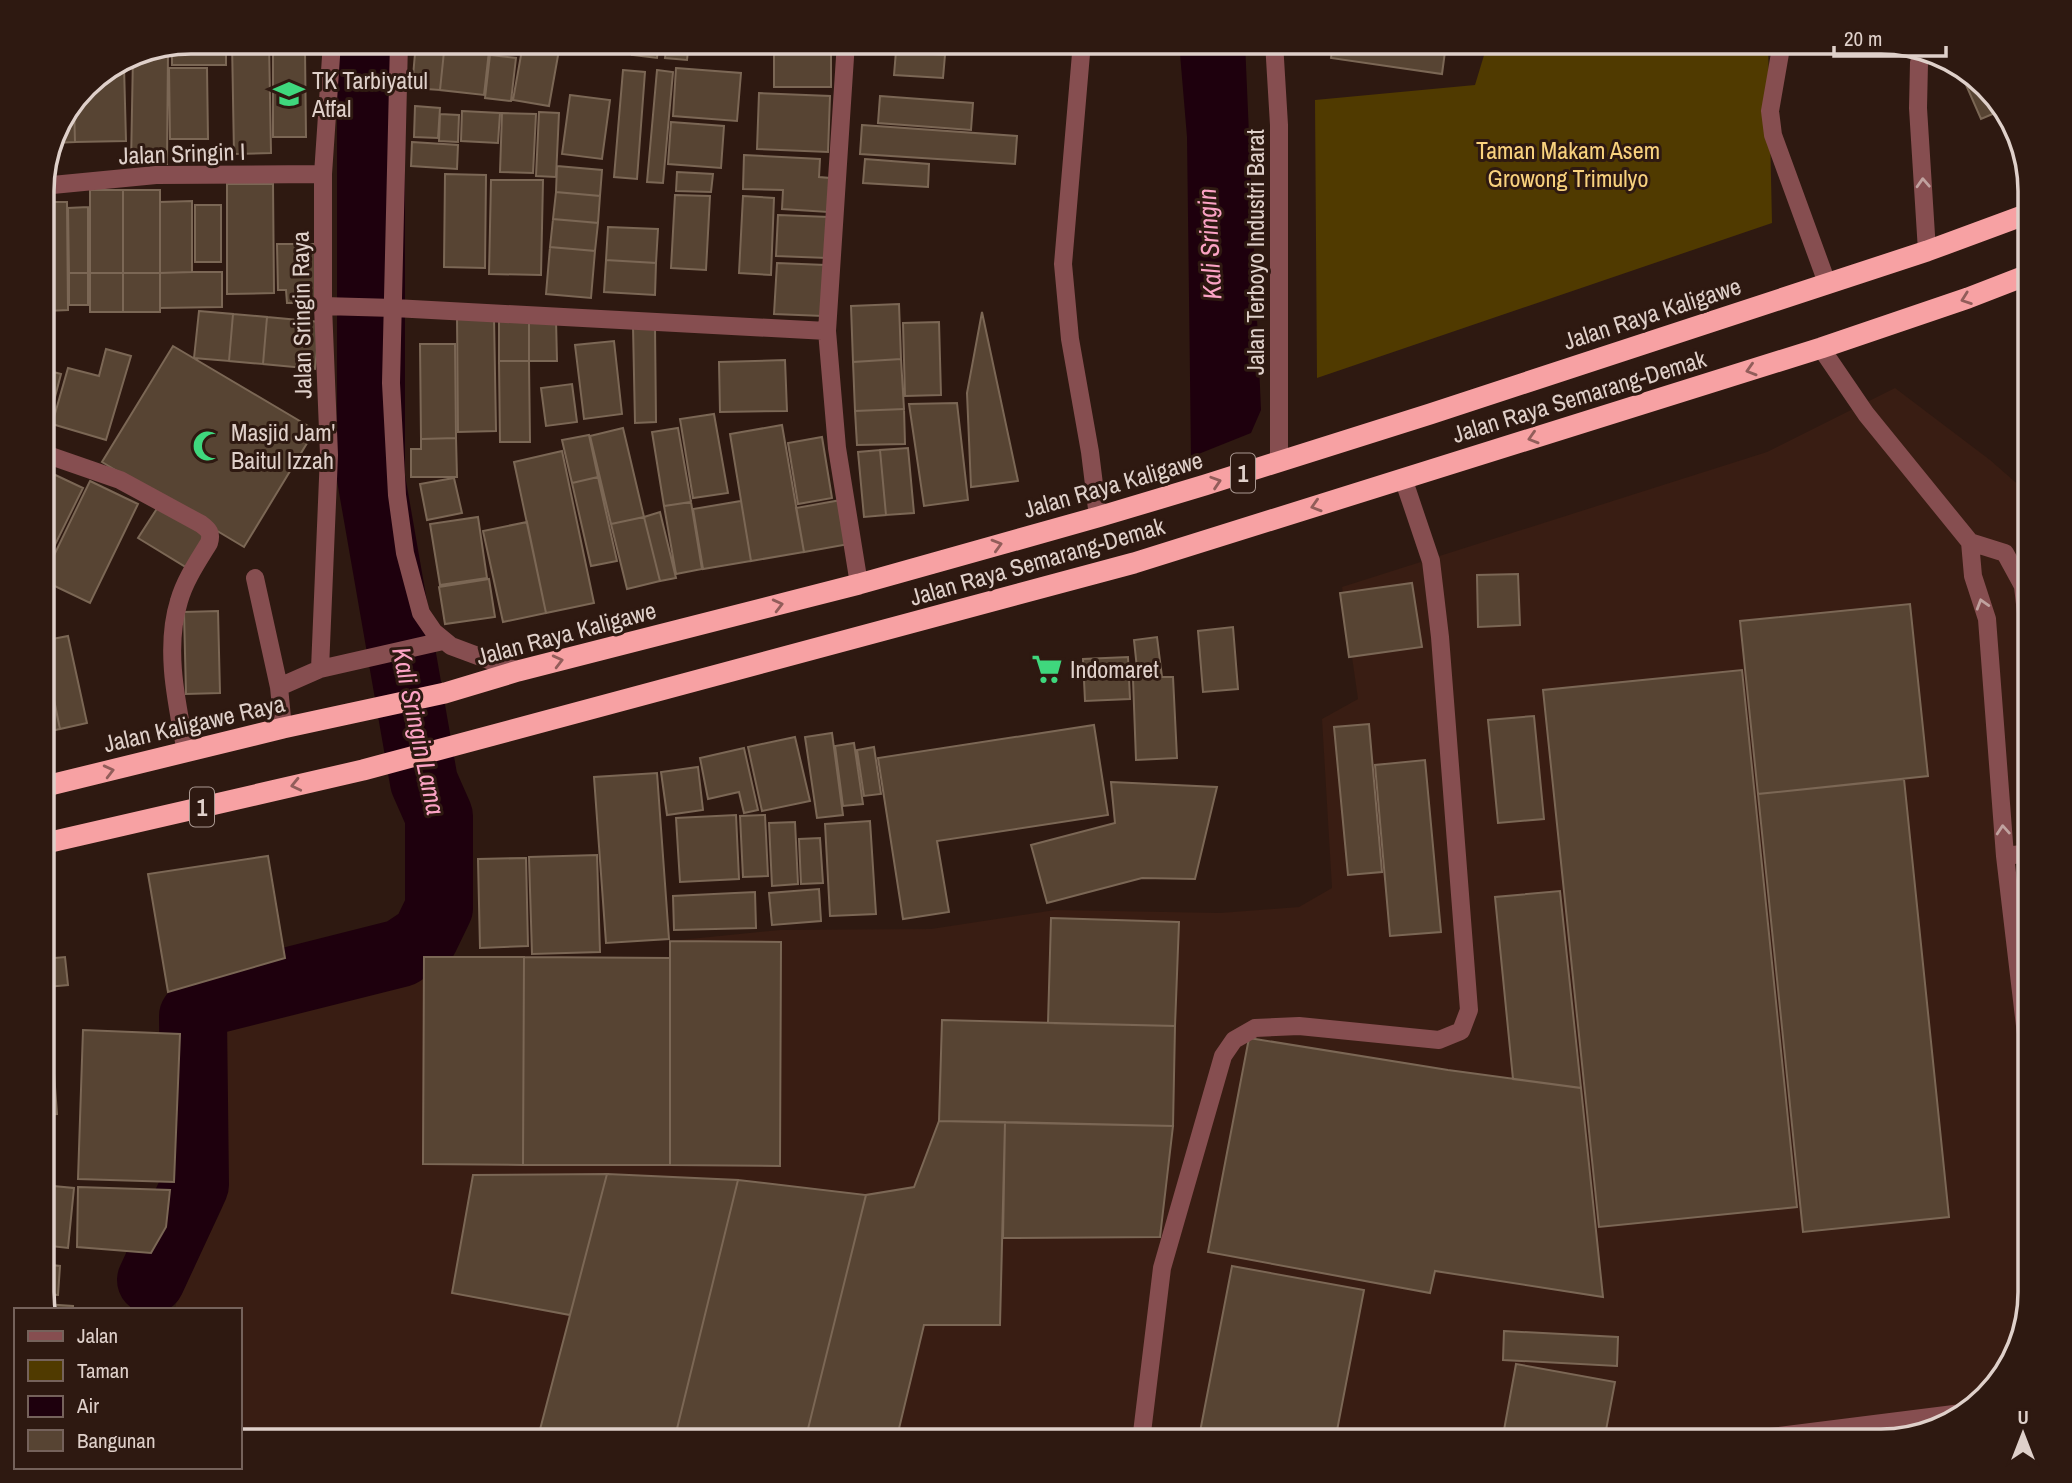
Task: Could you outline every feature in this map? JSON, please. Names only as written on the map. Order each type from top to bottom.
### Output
[{"type":"highway","name":"Jalan Raya Kaligawe","points":[[358,713],[445,693],[518,671],[859,584],[1279,462],[1927,251],[2018,217]]},
{"type":"highway","name":"Jalan Raya Semarang-Demak","points":[[55,841],[362,770],[1134,563],[1821,348],[2018,279]]},
{"type":"highway","name":"Jalan Kaligawe Raya","points":[[55,784],[358,713]]},
{"type":"street","name":"Jalan Sringin Raya","points":[[320,669],[329,455],[331,306],[323,174],[331,54]]},
{"type":"street","points":[[399,54],[390,308],[397,495],[405,553],[419,606],[427,622],[443,641],[457,649],[518,671]]},
{"type":"street","points":[[845,54],[827,331],[837,448],[859,584]]},
{"type":"street","points":[[1081,54],[1063,264],[1070,339],[1098,516]]},
{"type":"street","name":"Jalan Terboyo Industri Barat","points":[[1275,54],[1279,125],[1279,462]]},
{"type":"street","points":[[1780,54],[1770,111],[1773,135],[1827,283]]},
{"type":"street","points":[[1920,61],[1918,107],[1927,251]]},
{"type":"street","name":"Jalan Sringin I","points":[[55,185],[156,176],[323,174]]},
{"type":"street","points":[[331,306],[827,331]]},
{"type":"street","points":[[1821,348],[1866,414],[1970,542],[2005,553],[2018,577]]},
{"type":"street","points":[[55,458],[120,480],[209,530],[209,543],[179,601],[171,635],[176,697],[186,752]]},
{"type":"street","points":[[1142,1429],[1162,1268],[1223,1056],[1234,1040],[1255,1028],[1299,1026],[1439,1040],[1461,1031],[1469,1010],[1432,561],[1404,478]]},
{"type":"street","points":[[1970,542],[1973,576],[1987,619],[2005,856],[2018,952]]},
{"type":"street","points":[[255,578],[279,687],[283,729]]},
{"type":"street","points":[[279,687],[320,669],[443,641]]},
{"type":"street","points":[[2005,856],[2018,854]]},
{"type":"street","points":[[1839,1429],[1938,1416]]},
{"type":"shaded area","points":[[1895,388],[2018,484],[2018,1291],[2015,1318],[2004,1352],[1984,1382],[1957,1406],[1916,1424],[1880,1429],[242,1429],[242,1308],[175,1308],[222,1208],[227,1155],[225,1007],[263,992],[409,963],[424,957],[670,958],[670,941],[780,930],[931,929],[1055,910],[1220,913],[1299,907],[1332,888],[1322,719],[1358,699],[1342,587],[1767,452]]},
{"type":"green space","name":"Taman Makam Asem Growong Trimulyo","points":[[1484,54],[1768,54],[1772,223],[1317,378],[1315,100],[1475,85]]},
{"type":"water","name":"Kali Sringin","points":[[1180,54],[1246,54],[1261,410],[1251,433],[1191,457],[1187,137]]},
{"type":"building","points":[[226,54],[226,65],[172,65],[174,55]]},
{"type":"building","points":[[232,54],[269,54],[271,153],[234,154]]},
{"type":"building","name":"TK Tarbiyatul Atfal","points":[[273,54],[305,54],[306,137],[273,137]]},
{"type":"building","points":[[415,54],[444,54],[440,90],[412,88]]},
{"type":"building","points":[[444,54],[489,54],[484,95],[440,90]]},
{"type":"building","points":[[521,54],[558,54],[549,106],[513,100]]},
{"type":"building","points":[[632,54],[658,54],[657,58]]},
{"type":"building","points":[[666,54],[688,54],[687,60],[665,58]]},
{"type":"building","points":[[774,54],[831,54],[831,87],[774,87]]},
{"type":"building","points":[[896,54],[945,55],[943,78],[894,75]]},
{"type":"building","points":[[1332,54],[1445,54],[1442,74],[1331,58]]},
{"type":"building","points":[[490,55],[516,58],[511,101],[485,98]]},
{"type":"building","points":[[168,56],[167,164],[131,164],[133,68]]},
{"type":"building","points":[[169,68],[207,68],[208,139],[170,139]]},
{"type":"building","points":[[676,68],[741,73],[737,121],[673,116]]},
{"type":"building","points":[[623,70],[645,72],[637,179],[614,177]]},
{"type":"building","points":[[657,70],[673,72],[663,183],[647,182]]},
{"type":"building","points":[[124,72],[126,141],[75,142],[74,120],[77,115],[88,101]]},
{"type":"building","points":[[1966,84],[1994,114],[1981,119]]},
{"type":"building","points":[[759,93],[830,96],[828,152],[757,149]]},
{"type":"building","points":[[570,95],[610,100],[602,159],[562,154]]},
{"type":"building","points":[[880,96],[973,103],[971,130],[878,123]]},
{"type":"building","points":[[415,106],[440,108],[438,138],[414,137]]},
{"type":"building","points":[[462,111],[500,113],[498,143],[461,141]]},
{"type":"building","points":[[539,112],[559,113],[556,177],[536,176]]},
{"type":"building","points":[[502,113],[536,114],[533,173],[500,172]]},
{"type":"building","points":[[440,114],[459,115],[458,142],[439,141]]},
{"type":"building","points":[[74,120],[75,142],[64,143]]},
{"type":"building","points":[[671,122],[724,126],[721,168],[668,164]]},
{"type":"building","points":[[862,125],[1017,136],[1015,164],[860,154]]},
{"type":"building","points":[[412,142],[458,145],[457,169],[411,166]]},
{"type":"building","points":[[744,155],[820,159],[819,177],[830,178],[828,212],[782,209],[783,190],[743,189]]},
{"type":"building","points":[[865,159],[929,164],[928,187],[863,183]]},
{"type":"building","points":[[557,166],[602,170],[600,196],[556,192]]},
{"type":"building","points":[[677,172],[713,174],[711,192],[676,191]]},
{"type":"building","points":[[445,174],[486,175],[485,268],[444,267]]},
{"type":"building","points":[[491,180],[543,180],[541,275],[489,274]]},
{"type":"building","points":[[227,184],[273,184],[274,293],[227,294]]},
{"type":"building","points":[[90,190],[123,190],[123,273],[90,273]]},
{"type":"building","points":[[123,190],[160,190],[160,273],[123,273]]},
{"type":"building","points":[[556,192],[600,196],[598,223],[553,219]]},
{"type":"building","points":[[675,195],[710,196],[706,270],[671,268]]},
{"type":"building","points":[[743,196],[774,198],[771,275],[739,273]]},
{"type":"building","points":[[192,201],[192,272],[160,273],[160,202]]},
{"type":"building","points":[[55,202],[67,202],[68,310],[55,311]]},
{"type":"building","points":[[195,205],[221,205],[221,262],[195,262]]},
{"type":"building","points":[[88,207],[88,273],[69,273],[68,208]]},
{"type":"building","points":[[778,215],[829,217],[827,258],[776,256]]},
{"type":"building","points":[[553,219],[598,223],[595,251],[550,247]]},
{"type":"building","points":[[608,227],[658,229],[656,263],[606,260]]},
{"type":"building","points":[[277,244],[315,244],[315,303],[287,303],[286,290],[278,290]]},
{"type":"building","points":[[550,247],[595,251],[591,298],[546,294]]},
{"type":"building","points":[[606,260],[656,263],[655,295],[604,292]]},
{"type":"building","points":[[777,263],[825,265],[823,316],[774,314]]},
{"type":"building","points":[[222,272],[222,307],[160,308],[160,273]]},
{"type":"building","points":[[69,273],[88,273],[88,305],[69,305]]},
{"type":"building","points":[[90,273],[123,273],[123,312],[90,312]]},
{"type":"building","points":[[123,273],[160,273],[160,312],[123,312]]},
{"type":"building","points":[[899,304],[901,359],[853,362],[851,306]]},
{"type":"building","points":[[199,311],[233,314],[229,361],[194,358]]},
{"type":"building","points":[[982,312],[1018,481],[971,487],[967,393]]},
{"type":"building","points":[[233,314],[267,317],[263,364],[229,361]]},
{"type":"building","points":[[457,316],[494,316],[496,431],[458,432]]},
{"type":"building","points":[[267,317],[320,322],[315,369],[263,364]]},
{"type":"building","points":[[499,319],[529,319],[529,361],[499,361]]},
{"type":"building","points":[[529,319],[556,319],[557,361],[529,361]]},
{"type":"building","points":[[939,322],[941,395],[905,396],[903,323]]},
{"type":"building","points":[[633,326],[655,326],[656,422],[635,423]]},
{"type":"building","points":[[614,341],[622,414],[584,419],[575,345]]},
{"type":"building","points":[[420,344],[455,344],[456,438],[421,439]]},
{"type":"building","name":"Masjid Jam' Baitul Izzah","points":[[173,346],[315,430],[244,547],[102,462]]},
{"type":"building","points":[[106,349],[131,356],[106,440],[55,425],[55,414],[68,368],[99,376]]},
{"type":"building","points":[[901,359],[904,409],[855,411],[853,362]]},
{"type":"building","points":[[785,360],[787,411],[720,412],[719,362]]},
{"type":"building","points":[[499,361],[529,361],[530,442],[500,442]]},
{"type":"building","points":[[55,372],[61,374],[55,397]]},
{"type":"building","points":[[572,384],[577,422],[546,426],[541,388]]},
{"type":"building","points":[[957,403],[968,500],[924,506],[909,404]]},
{"type":"building","points":[[904,409],[905,444],[857,445],[855,411]]},
{"type":"building","points":[[714,414],[728,493],[693,498],[680,419]]},
{"type":"building","points":[[782,425],[804,552],[751,561],[730,434]]},
{"type":"building","points":[[623,428],[644,517],[611,524],[590,436]]},
{"type":"building","points":[[678,428],[691,502],[664,506],[652,432]]},
{"type":"building","points":[[589,435],[598,477],[572,483],[562,440]]},
{"type":"building","points":[[822,437],[832,498],[798,504],[788,443]]},
{"type":"building","points":[[456,438],[457,477],[411,477],[411,449],[421,449],[421,439]]},
{"type":"building","points":[[908,448],[914,513],[886,515],[880,450]]},
{"type":"building","points":[[880,450],[886,515],[864,517],[858,452]]},
{"type":"building","points":[[562,451],[594,603],[546,613],[514,462]]},
{"type":"building","points":[[55,475],[83,488],[55,545]]},
{"type":"building","points":[[598,477],[617,561],[591,566],[572,483]]},
{"type":"building","points":[[454,478],[462,513],[427,520],[420,484]]},
{"type":"building","points":[[90,481],[138,504],[90,603],[55,586],[55,553]]},
{"type":"building","points":[[841,500],[849,544],[804,552],[796,508]]},
{"type":"building","points":[[741,501],[751,561],[703,569],[693,509]]},
{"type":"building","points":[[691,502],[702,569],[676,574],[664,506]]},
{"type":"building","points":[[158,507],[208,537],[189,569],[138,538]]},
{"type":"building","points":[[660,512],[676,578],[660,581],[644,517]]},
{"type":"building","points":[[478,517],[487,578],[440,585],[430,524]]},
{"type":"building","points":[[644,517],[660,581],[627,589],[611,524]]},
{"type":"building","points":[[527,522],[546,613],[503,622],[483,531]]},
{"type":"building","points":[[1518,574],[1520,625],[1478,627],[1477,575]]},
{"type":"building","points":[[489,579],[495,617],[445,624],[439,587]]},
{"type":"building","points":[[1412,583],[1422,647],[1349,657],[1340,593]]},
{"type":"building","points":[[1910,604],[1928,776],[1758,794],[1740,621]]},
{"type":"building","points":[[218,611],[220,693],[186,694],[184,612]]},
{"type":"building","points":[[1233,627],[1238,689],[1203,692],[1198,631]]},
{"type":"building","points":[[68,636],[87,723],[60,729],[55,705],[55,638]]},
{"type":"building","points":[[1157,637],[1162,677],[1173,677],[1177,758],[1136,760],[1133,679],[1138,678],[1134,640]]},
{"type":"building","points":[[1128,657],[1130,699],[1085,701],[1083,659]]},
{"type":"building","points":[[1742,670],[1797,1207],[1599,1227],[1543,690]]},
{"type":"building","points":[[55,705],[60,729],[55,730]]},
{"type":"building","points":[[1534,716],[1544,819],[1498,823],[1488,720]]},
{"type":"building","points":[[1369,724],[1382,872],[1348,875],[1334,727]]},
{"type":"building","points":[[1094,725],[1108,815],[937,841],[949,912],[903,919],[878,758]]},
{"type":"building","points":[[832,733],[843,815],[817,818],[805,737]]},
{"type":"building","points":[[795,737],[810,801],[762,811],[748,747]]},
{"type":"building","points":[[854,743],[863,804],[843,806],[835,746]]},
{"type":"building","points":[[874,747],[881,794],[864,796],[857,750]]},
{"type":"building","points":[[744,748],[758,810],[744,813],[739,792],[708,799],[700,758]]},
{"type":"building","points":[[1425,760],[1441,932],[1390,936],[1375,765]]},
{"type":"building","points":[[698,767],[703,810],[667,815],[661,772]]},
{"type":"building","points":[[657,773],[669,939],[606,943],[594,777]]},
{"type":"building","points":[[1904,779],[1949,1217],[1803,1232],[1758,794]]},
{"type":"building","points":[[1111,782],[1217,787],[1195,879],[1142,878],[1047,903],[1031,845],[1115,823]]},
{"type":"building","points":[[736,815],[739,879],[680,882],[676,818]]},
{"type":"building","points":[[765,815],[768,876],[743,877],[740,816]]},
{"type":"building","points":[[870,821],[876,914],[830,916],[825,824]]},
{"type":"building","points":[[795,822],[798,884],[772,886],[769,823]]},
{"type":"building","points":[[820,838],[823,883],[801,884],[799,839]]},
{"type":"building","points":[[597,855],[600,952],[532,954],[529,857]]},
{"type":"building","points":[[268,856],[285,958],[168,992],[148,874]]},
{"type":"building","points":[[526,858],[528,946],[480,948],[478,859]]},
{"type":"building","points":[[819,889],[821,921],[772,925],[769,893]]},
{"type":"building","points":[[1560,891],[1581,1088],[1513,1079],[1495,897]]},
{"type":"building","points":[[755,892],[756,928],[674,930],[673,896]]},
{"type":"building","points":[[1051,918],[1179,922],[1175,1026],[1048,1023]]},
{"type":"building","points":[[670,941],[781,942],[780,1166],[670,1165]]},
{"type":"building","points":[[65,957],[68,985],[55,986],[55,958]]},
{"type":"building","points":[[424,957],[524,957],[523,1165],[423,1164]]},
{"type":"building","points":[[524,957],[670,958],[670,1165],[523,1165]]},
{"type":"building","points":[[942,1020],[1175,1026],[1173,1126],[939,1121]]},
{"type":"building","points":[[83,1030],[180,1034],[174,1182],[78,1179]]},
{"type":"building","points":[[1249,1038],[1581,1088],[1603,1297],[1435,1271],[1430,1293],[1208,1252]]},
{"type":"building","points":[[939,1121],[1005,1122],[1000,1325],[924,1325],[899,1429],[808,1429],[866,1195],[914,1187]]},
{"type":"building","points":[[1005,1122],[1173,1126],[1160,1237],[1003,1238]]},
{"type":"building","points":[[607,1174],[570,1315],[452,1293],[473,1175]]},
{"type":"building","points":[[607,1174],[738,1180],[677,1429],[540,1429]]},
{"type":"building","points":[[738,1180],[866,1195],[808,1429],[677,1429]]},
{"type":"building","points":[[55,1186],[74,1188],[68,1248],[55,1246]]},
{"type":"building","points":[[78,1187],[170,1190],[166,1227],[151,1253],[77,1247]]},
{"type":"building","points":[[55,1265],[60,1266],[58,1295],[55,1295]]},
{"type":"building","points":[[1232,1266],[1364,1290],[1337,1429],[1201,1429]]},
{"type":"building","points":[[56,1305],[73,1306],[56,1308]]},
{"type":"building","points":[[1504,1331],[1618,1337],[1617,1366],[1503,1360]]},
{"type":"building","points":[[1516,1364],[1615,1382],[1606,1429],[1504,1429]]},
{"type":"waterway","name":"Kali Sringin Lama","points":[[151,1280],[195,1185],[193,1016],[202,1003],[401,953],[425,937],[439,908],[439,816],[424,782],[371,478],[371,54]]},
{"type":"place","name":"TK Tarbiyatul Atfal","points":[[289,94]]},
{"type":"place","name":"Masjid Jam' Baitul Izzah","points":[[208,446]]},
{"type":"place","name":"Indomaret","points":[[1047,669]]}]
